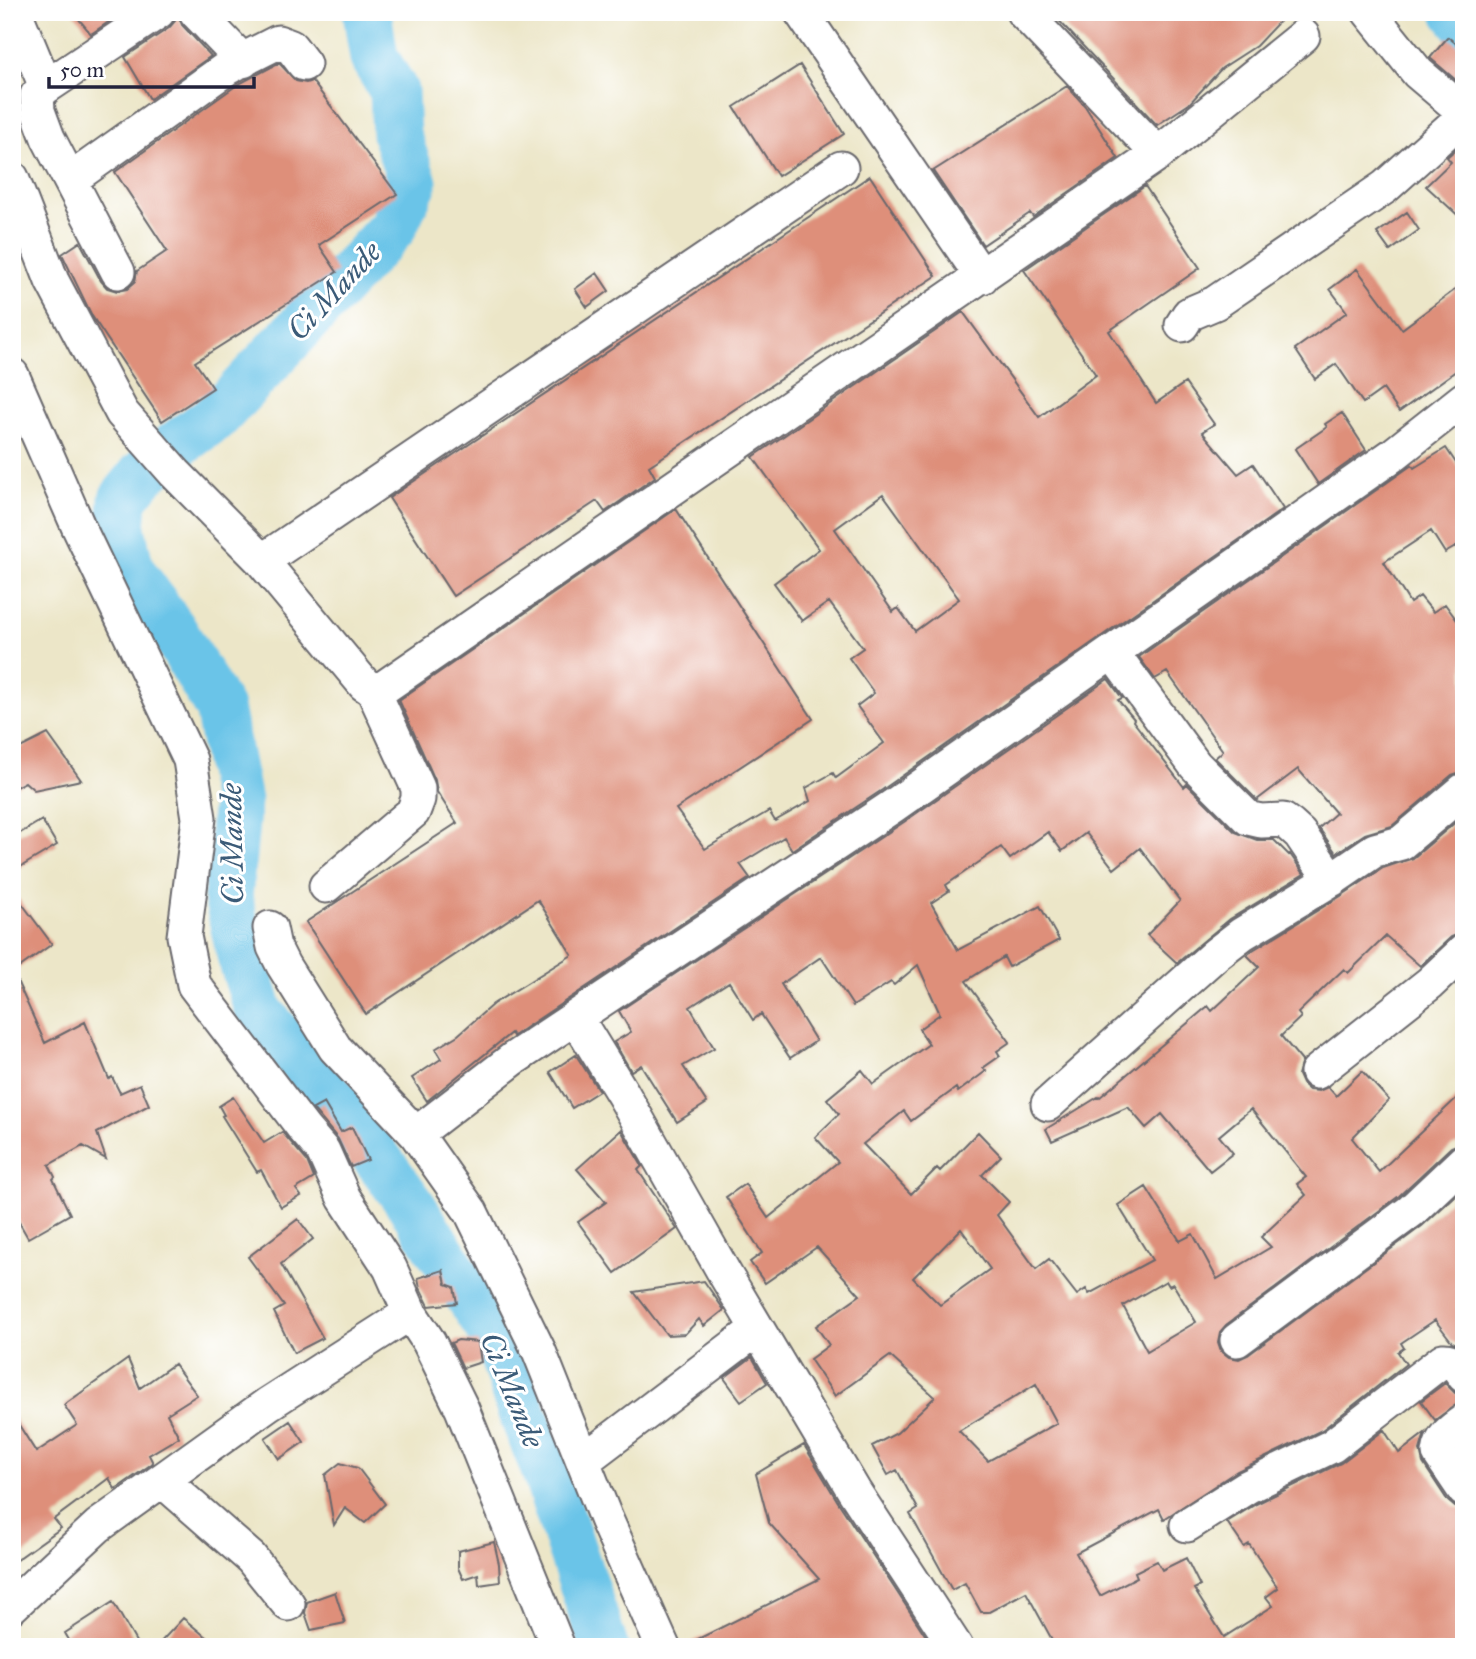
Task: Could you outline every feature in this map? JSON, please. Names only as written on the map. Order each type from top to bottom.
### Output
[{"type":"street","points":[[15,12],[46,87]]},
{"type":"street","points":[[118,272],[48,138],[38,111],[37,95],[158,12]]},
{"type":"street","points":[[196,12],[243,61]]},
{"type":"street","points":[[801,12],[982,277]]},
{"type":"street","points":[[1023,12],[1158,154]]},
{"type":"street","points":[[1182,325],[1189,314],[1215,303],[1385,187],[1464,114],[1418,73],[1369,12]]},
{"type":"street","points":[[373,691],[383,688],[1158,154],[1303,36]]},
{"type":"street","points":[[70,180],[227,68],[278,43],[292,47],[304,64]]},
{"type":"street","points":[[262,561],[841,168]]},
{"type":"street","points":[[12,178],[52,281],[122,413],[262,561],[364,684],[373,691],[418,788],[418,799],[413,812],[403,823],[326,886]]},
{"type":"street","points":[[12,375],[78,526],[190,760],[199,818],[184,936],[194,985],[304,1129],[317,1141],[344,1198],[390,1268],[461,1409],[558,1647]]},
{"type":"street","points":[[415,1134],[513,1059],[577,1019],[893,806],[1393,455],[1464,400]]},
{"type":"street","points":[[1112,652],[1195,765],[1248,818],[1261,821],[1283,820],[1290,825],[1300,834],[1331,880]]},
{"type":"street","points":[[1048,1104],[1242,934],[1376,850],[1401,843],[1464,790]]},
{"type":"street","points":[[270,928],[274,947],[283,965],[335,1048],[415,1134],[471,1212],[540,1351],[604,1514],[663,1647]]},
{"type":"street","points":[[1317,1072],[1430,983],[1464,951]]},
{"type":"street","points":[[577,1019],[854,1492],[956,1647]]},
{"type":"street","points":[[1237,1340],[1411,1211],[1464,1161]]},
{"type":"street","points":[[12,1606],[98,1526],[268,1404],[410,1312]]},
{"type":"street","points":[[585,1466],[757,1329]]},
{"type":"street","points":[[1187,1525],[1247,1487],[1332,1446],[1443,1360],[1455,1364],[1464,1376]]},
{"type":"street","points":[[1464,1421],[1446,1434],[1439,1453],[1464,1490]]},
{"type":"street","points":[[162,1480],[251,1558],[288,1604]]},
{"type":"building","points":[[73,12],[123,12],[91,34]]},
{"type":"building","points":[[177,12],[182,25],[211,56],[150,99],[125,57],[169,28],[175,21]]},
{"type":"building","points":[[1051,12],[1288,12],[1256,46],[1222,68],[1189,104],[1157,125]]},
{"type":"building","points":[[1448,37],[1464,50],[1464,87],[1430,58]]},
{"type":"building","points":[[279,63],[296,81],[312,81],[397,194],[319,245],[337,272],[195,362],[213,388],[162,421],[92,316],[62,254],[80,242],[107,288],[117,291],[127,289],[135,282],[137,271],[167,251],[115,172],[237,85]]},
{"type":"building","points":[[800,65],[844,134],[778,176],[734,107]]},
{"type":"building","points":[[1067,86],[1085,106],[1118,158],[1033,217],[1030,213],[983,245],[933,171]]},
{"type":"building","points":[[1464,142],[1464,221],[1426,186],[1451,162],[1447,157]]},
{"type":"building","points":[[870,176],[936,276],[649,466],[655,477],[605,512],[597,501],[453,596],[389,498]]},
{"type":"building","points":[[1145,186],[1200,268],[1109,331],[1156,403],[1185,383],[1214,424],[1202,432],[1238,474],[1253,464],[1283,509],[792,850],[784,837],[740,864],[750,878],[513,1036],[511,1033],[427,1101],[412,1078],[441,1059],[435,1049],[458,1035],[493,1004],[572,955],[538,900],[366,1014],[306,922],[457,823],[437,792],[435,780],[399,700],[676,509],[813,719],[676,809],[705,849],[769,811],[775,821],[810,801],[806,788],[833,773],[836,778],[884,743],[857,706],[874,693],[849,658],[863,648],[829,602],[802,621],[774,583],[819,549],[753,457],[963,312],[1039,417],[1096,375],[1024,270]],"holes":[[[883,494],[959,599],[915,631],[898,608],[893,612],[835,529]]]},
{"type":"building","points":[[1407,212],[1419,230],[1390,251],[1377,233]]},
{"type":"building","points":[[1357,269],[1402,329],[1464,283],[1464,365],[1399,412],[1383,389],[1363,403],[1336,364],[1315,379],[1295,349],[1347,312],[1330,289]]},
{"type":"building","points":[[597,273],[609,291],[587,307],[575,289]]},
{"type":"building","points":[[1342,413],[1366,450],[1318,484],[1295,449]]},
{"type":"building","points":[[1446,448],[1464,475],[1464,542],[1445,553],[1431,531],[1384,562],[1410,603],[1420,596],[1433,612],[1445,604],[1464,630],[1464,771],[1452,775],[1392,826],[1365,834],[1336,853],[1319,828],[1336,813],[1298,769],[1257,800],[1215,758],[1223,751],[1167,672],[1155,679],[1139,657],[1412,465],[1414,468]]},
{"type":"building","points":[[1108,679],[1122,698],[1118,700],[1184,787],[1187,784],[1235,832],[1257,840],[1274,840],[1290,854],[1304,874],[1230,919],[1177,963],[1147,935],[1180,901],[1140,848],[1114,869],[1086,833],[1062,851],[1048,832],[1010,859],[1001,847],[946,885],[949,891],[931,903],[958,950],[1040,906],[1059,940],[1009,967],[1004,957],[966,981],[1010,1042],[997,1051],[1000,1056],[983,1068],[986,1071],[958,1092],[956,1088],[911,1121],[904,1111],[863,1144],[911,1194],[937,1168],[940,1171],[978,1132],[1001,1156],[982,1175],[1009,1202],[997,1215],[1036,1269],[1049,1259],[1077,1295],[1086,1289],[1089,1294],[1152,1260],[1118,1205],[1146,1187],[1180,1241],[1193,1234],[1217,1279],[1271,1247],[1261,1237],[1306,1195],[1297,1184],[1306,1177],[1251,1109],[1219,1136],[1233,1153],[1210,1171],[1162,1114],[1146,1128],[1128,1107],[1052,1141],[1046,1129],[1099,1098],[1208,1006],[1212,1011],[1259,967],[1247,955],[1253,950],[1383,868],[1413,858],[1464,815],[1464,932],[1451,937],[1420,966],[1386,936],[1348,973],[1344,969],[1327,985],[1298,1013],[1301,1017],[1281,1036],[1302,1061],[1298,1075],[1309,1090],[1319,1091],[1328,1087],[1336,1096],[1362,1071],[1389,1100],[1352,1138],[1379,1172],[1464,1091],[1464,1142],[1451,1147],[1399,1196],[1226,1325],[1220,1332],[1218,1342],[1221,1351],[1229,1357],[1239,1359],[1248,1355],[1422,1226],[1464,1188],[1464,1347],[1452,1342],[1435,1320],[1401,1343],[1404,1348],[1398,1352],[1406,1364],[1322,1430],[1237,1471],[1164,1519],[1159,1509],[1076,1553],[1100,1596],[1137,1577],[1135,1572],[1157,1561],[1162,1570],[1186,1558],[1200,1586],[1194,1589],[1224,1637],[1273,1606],[1266,1597],[1278,1588],[1249,1544],[1244,1547],[1227,1522],[1256,1504],[1341,1463],[1384,1430],[1399,1453],[1425,1433],[1420,1450],[1423,1463],[1448,1501],[1455,1507],[1464,1509],[1464,1647],[1056,1647],[1026,1592],[989,1612],[981,1612],[965,1583],[952,1590],[910,1514],[918,1509],[897,1470],[888,1475],[872,1446],[897,1433],[935,1397],[890,1356],[835,1396],[810,1359],[829,1345],[816,1326],[860,1295],[817,1247],[765,1283],[750,1262],[762,1253],[726,1197],[745,1184],[768,1218],[838,1162],[815,1137],[839,1114],[827,1099],[862,1070],[873,1084],[929,1044],[919,1029],[940,1014],[918,965],[894,985],[891,982],[853,1006],[821,957],[781,984],[816,1041],[790,1058],[761,1014],[753,1020],[729,982],[690,1007],[714,1048],[683,1066],[707,1103],[677,1122],[641,1065],[631,1071],[614,1042],[631,1032],[619,1011],[904,822]],"holes":[[[961,1229],[990,1269],[940,1305],[913,1278]],[[1166,1281],[1169,1286],[1173,1284],[1196,1322],[1147,1351],[1123,1306]],[[1036,1384],[1057,1423],[988,1461],[959,1431]]]},
{"type":"building","points":[[48,734],[81,780],[34,790],[25,782],[12,789],[12,752]]},
{"type":"building","points":[[42,820],[57,845],[12,872],[12,838]]},
{"type":"building","points":[[12,890],[52,944],[13,972],[45,1043],[85,1022],[109,1079],[112,1077],[120,1093],[140,1084],[149,1105],[97,1133],[106,1159],[83,1146],[49,1165],[70,1214],[28,1238],[12,1210]]},
{"type":"building","points":[[576,1055],[599,1091],[572,1108],[550,1072]]},
{"type":"building","points":[[233,1097],[264,1143],[282,1132],[307,1161],[314,1178],[296,1189],[301,1196],[281,1207],[261,1170],[257,1172],[222,1116],[224,1115],[219,1106]]},
{"type":"building","points":[[324,1103],[341,1132],[352,1127],[368,1160],[351,1167],[338,1139],[313,1109]]},
{"type":"building","points":[[621,1130],[642,1166],[638,1170],[677,1229],[615,1273],[578,1222],[606,1202],[577,1169]]},
{"type":"building","points":[[298,1219],[313,1239],[281,1264],[323,1338],[294,1353],[274,1312],[284,1306],[248,1257]]},
{"type":"building","points":[[443,1270],[446,1284],[454,1287],[457,1303],[429,1306],[418,1278]]},
{"type":"building","points":[[704,1281],[724,1310],[704,1326],[699,1319],[685,1334],[667,1335],[634,1292]]},
{"type":"building","points":[[458,1340],[478,1342],[481,1362],[463,1368],[451,1343]]},
{"type":"building","points":[[752,1357],[767,1383],[741,1401],[724,1378]]},
{"type":"building","points":[[128,1359],[140,1388],[174,1364],[197,1395],[167,1414],[179,1437],[149,1455],[153,1463],[119,1487],[115,1489],[109,1478],[54,1519],[61,1528],[12,1563],[12,1414],[36,1452],[77,1425],[64,1405]]},
{"type":"building","points":[[1445,1383],[1455,1393],[1464,1395],[1464,1399],[1435,1420],[1421,1401]]},
{"type":"building","points":[[290,1421],[304,1442],[279,1459],[265,1438]]},
{"type":"building","points":[[804,1445],[933,1647],[682,1647],[819,1579],[769,1523],[756,1474]]},
{"type":"building","points":[[340,1463],[358,1468],[385,1504],[365,1523],[345,1508],[334,1525],[325,1475]]},
{"type":"building","points":[[494,1542],[500,1582],[479,1585],[478,1574],[463,1579],[458,1568],[458,1551]]},
{"type":"building","points":[[335,1592],[345,1623],[311,1630],[305,1613],[307,1602]]},
{"type":"building","points":[[113,1602],[139,1647],[73,1647],[65,1633]]},
{"type":"building","points":[[183,1618],[218,1647],[156,1647]]},
{"type":"waterway","name":"Ci Mande","points":[[367,12],[374,58],[394,91],[396,134],[413,183],[392,228],[218,415],[172,448],[142,475],[123,499],[121,530],[130,570],[172,629],[219,708],[237,801],[228,897],[241,955],[259,1012],[342,1110],[409,1202],[500,1344],[604,1647]]},
{"type":"waterway","name":"Ci Mande","points":[[1456,12],[1464,22]]}]
